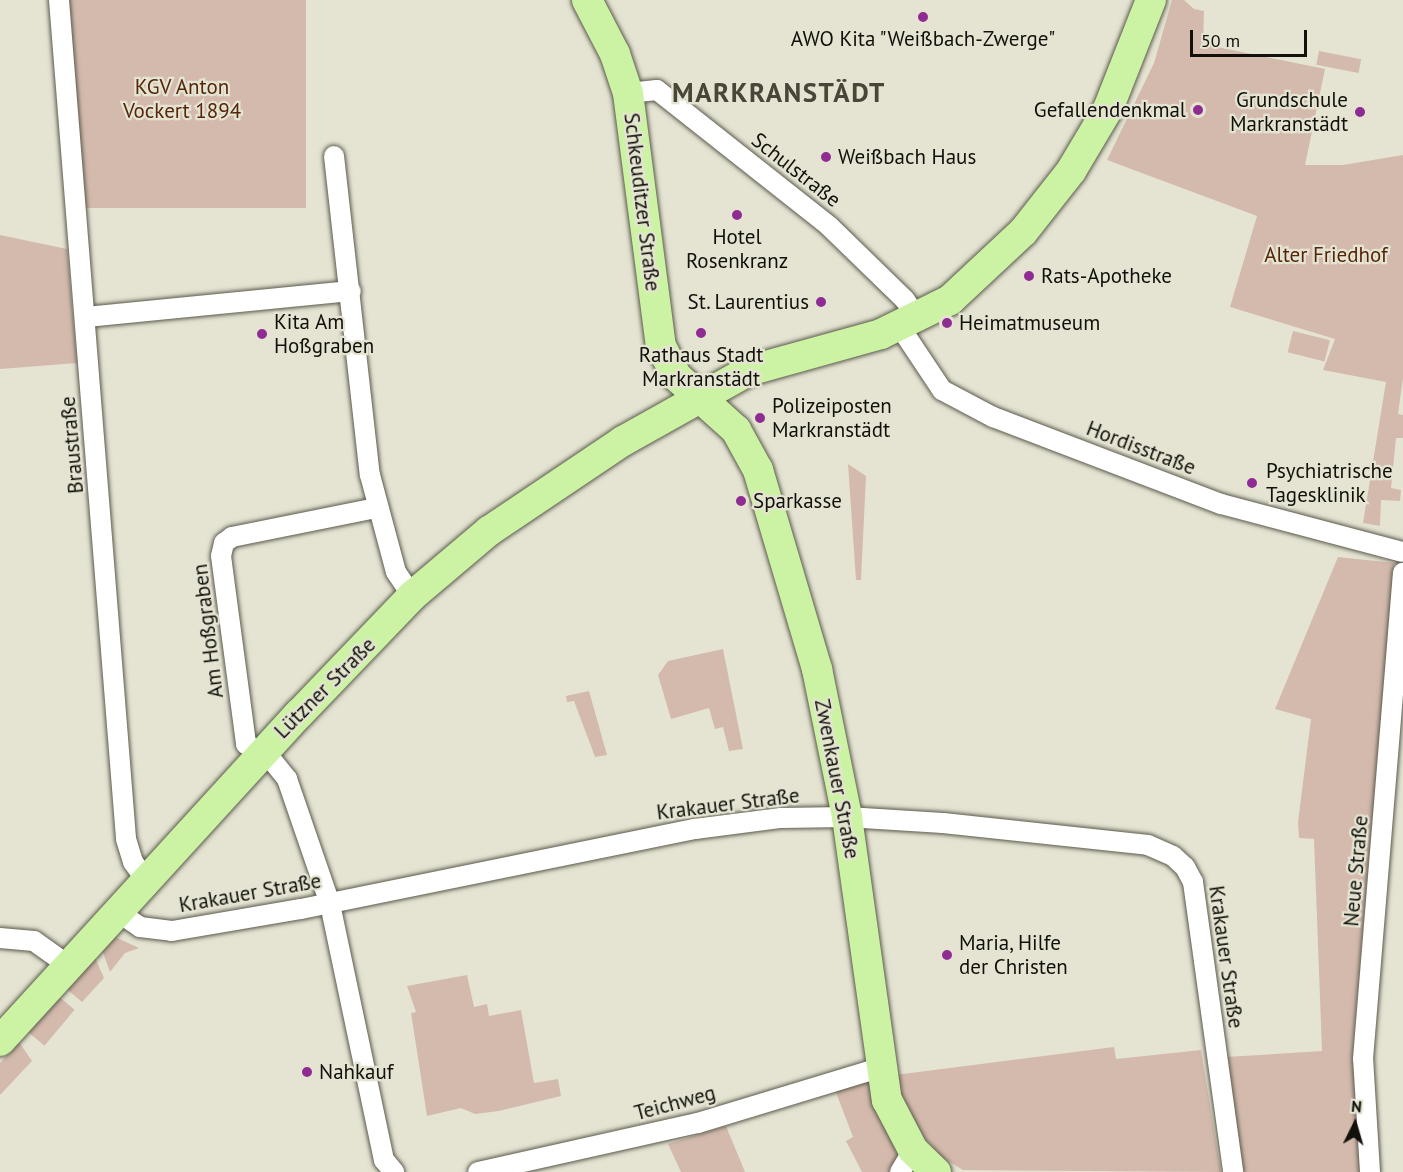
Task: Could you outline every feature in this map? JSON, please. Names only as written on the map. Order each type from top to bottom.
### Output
[{"type":"main road","name":"Schkeuditzer Straße","points":[[587,0],[615,54],[628,93],[661,346],[676,376],[701,397]]},
{"type":"main road","name":"Lützner Straße","points":[[0,1041],[261,754],[412,596],[529,501],[748,371],[909,323],[950,300],[1042,212],[1108,109],[1151,0]]},
{"type":"main road","name":"Zwenkauer Straße","points":[[701,397],[736,430],[758,470],[817,669],[847,817],[887,1100],[906,1161],[936,1172]]},
{"type":"street","name":"Braustraße","points":[[59,0],[126,838],[133,862],[147,881]]},
{"type":"street","name":"Schulstraße","points":[[628,93],[657,90],[830,226],[905,300],[909,323]]},
{"type":"street","points":[[334,156],[376,508],[396,572],[412,596]]},
{"type":"street","points":[[86,317],[351,291]]},
{"type":"street","name":"Hordisstraße","points":[[909,323],[942,390],[993,417],[1221,504],[1403,552]]},
{"type":"street","name":"Am Hoßgraben","points":[[261,754],[246,744],[221,556],[224,543],[232,537],[376,508]]},
{"type":"street","name":"Neue Straße","points":[[1370,1172],[1363,1059],[1403,573]]},
{"type":"street","points":[[261,754],[272,759],[287,779],[330,904],[384,1160],[394,1172]]},
{"type":"street","name":"Krakauer Straße","points":[[118,912],[140,927],[172,931],[330,904],[695,829],[781,818],[847,817],[1096,839],[1164,851],[1185,867],[1193,882],[1233,1172]]},
{"type":"street","points":[[0,938],[34,941],[69,966]]},
{"type":"street","name":"Teichweg","points":[[478,1172],[698,1123],[882,1067]]},
{"type":"green space","name":"KGV Anton Vockert 1894","points":[[67,0],[306,0],[306,208],[67,208]]},
{"type":"green space","name":"Alter Friedhof","points":[[1172,0],[1184,0],[1194,9],[1204,11],[1203,44],[1325,69],[1305,165],[1343,165],[1403,155],[1403,378],[1398,414],[1403,415],[1403,438],[1396,438],[1391,488],[1401,490],[1400,501],[1381,500],[1380,526],[1363,523],[1386,382],[1323,370],[1335,339],[1230,307],[1257,216],[1107,160],[1154,63]]},
{"type":"green space","points":[[1319,51],[1361,59],[1359,73],[1316,65]]},
{"type":"green space","points":[[0,235],[67,249],[77,363],[0,369]]},
{"type":"green space","points":[[1293,331],[1330,340],[1325,362],[1288,352]]},
{"type":"green space","points":[[848,464],[866,476],[861,580],[856,580]]},
{"type":"green space","points":[[1338,557],[1394,563],[1353,1049],[1361,1172],[1243,1172],[1226,1057],[1322,1051],[1314,839],[1299,838],[1298,822],[1311,719],[1275,709]]},
{"type":"green space","points":[[723,649],[743,749],[729,751],[723,727],[715,729],[709,708],[671,719],[658,675],[668,661]]},
{"type":"green space","points":[[589,691],[607,755],[595,757],[574,701],[567,702],[566,696]]},
{"type":"green space","points":[[111,935],[139,948],[125,953],[110,972],[101,947]]},
{"type":"green space","points":[[93,953],[104,978],[82,1002],[64,987]]},
{"type":"green space","points":[[467,975],[474,1007],[487,1004],[489,1016],[521,1010],[534,1083],[558,1079],[561,1096],[499,1111],[475,1114],[461,1108],[427,1116],[411,1013],[416,1012],[407,986]]},
{"type":"green space","points":[[57,995],[75,1010],[44,1046],[27,1031]]},
{"type":"green space","points":[[19,1042],[32,1061],[0,1095],[0,1063]]},
{"type":"green space","points":[[1114,1047],[1116,1059],[1201,1050],[1221,1172],[963,1170],[943,1158],[921,1134],[905,1110],[895,1075]]},
{"type":"green space","points":[[882,1067],[913,1150],[892,1172],[862,1172],[846,1141],[853,1137],[835,1090]]},
{"type":"green space","points":[[726,1126],[745,1172],[681,1172],[668,1144]]},
{"type":"place","name":"AWO Kita \"Weißbach-Zwerge\"","points":[[923,17]]},
{"type":"place","name":"Gefallendenkmal","points":[[1198,110]]},
{"type":"place","name":"Grundschule Markranstädt","points":[[1360,112]]},
{"type":"place","name":"Weißbach Haus","points":[[826,157]]},
{"type":"place","name":"Hotel Rosenkranz","points":[[737,215]]},
{"type":"place","name":"Rats-Apotheke","points":[[1029,276]]},
{"type":"place","name":"St. Laurentius","points":[[821,302]]},
{"type":"place","name":"Heimatmuseum","points":[[947,323]]},
{"type":"place","name":"Rathaus Stadt Markranstädt","points":[[701,333]]},
{"type":"place","name":"Kita Am Hoßgraben","points":[[262,334]]},
{"type":"place","name":"Polizeiposten Markranstädt","points":[[760,418]]},
{"type":"place","name":"Psychiatrische Tagesklinik","points":[[1252,483]]},
{"type":"place","name":"Sparkasse","points":[[741,501]]},
{"type":"place","name":"Maria, Hilfe der Christen","points":[[947,955]]},
{"type":"place","name":"Nahkauf","points":[[307,1072]]},
{"type":"district","name":"MARKRANSTÄDT","points":[[779,93]]}]
